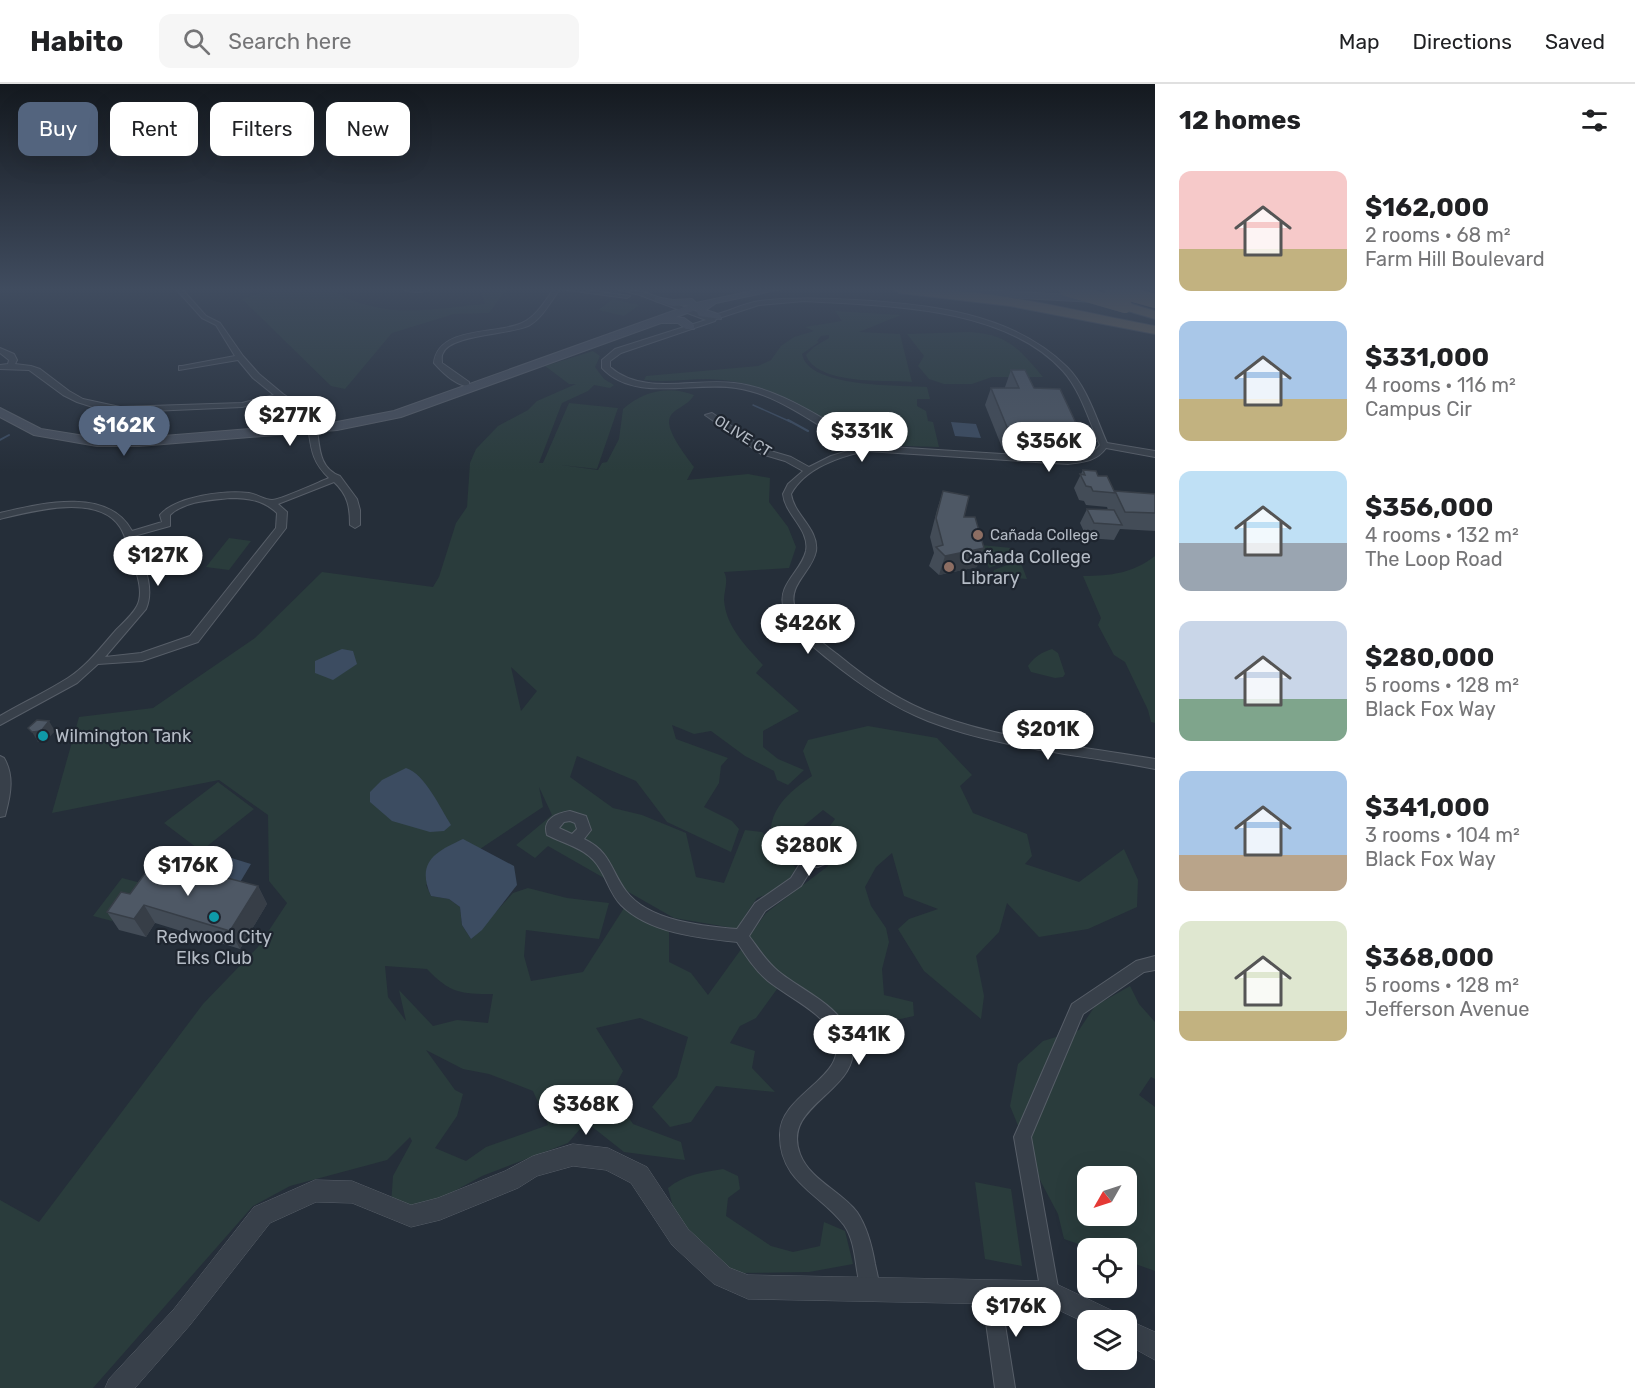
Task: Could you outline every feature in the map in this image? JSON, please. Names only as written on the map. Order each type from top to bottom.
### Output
[{"type":"main road","points":[[383,416],[563,350]]},
{"type":"main road","points":[[0,412],[15,423],[38,432],[97,441],[139,442],[313,429],[405,412],[576,350]]},
{"type":"street","points":[[0,350],[11,356],[13,360],[11,365]]},
{"type":"street","points":[[235,350],[256,376],[310,416],[316,455],[354,500],[355,525]]},
{"type":"street","points":[[441,350],[438,353],[438,363],[466,384]]},
{"type":"street","points":[[621,350],[606,360],[606,368],[622,380],[641,385],[707,383],[752,388],[780,399],[854,441],[882,448]]},
{"type":"street","points":[[1041,350],[1065,369],[1077,385],[1104,445]]},
{"type":"street","points":[[182,368],[240,357]]},
{"type":"street","points":[[0,367],[28,366],[40,370],[66,393],[85,402],[110,408],[155,411],[232,406],[280,396]]},
{"type":"street","name":"OLIVE CT","points":[[709,415],[764,452],[788,459],[809,470]]},
{"type":"street","points":[[811,418],[843,443],[844,449],[841,455]]},
{"type":"street","points":[[1104,445],[1095,455],[1077,460],[882,448],[861,449],[841,455],[809,470],[797,479],[787,494],[791,509],[805,528],[811,544],[810,556],[789,591],[788,605],[804,631],[829,654],[878,690],[908,707],[949,724],[1012,740],[1155,764]]},
{"type":"street","points":[[1104,445],[1155,454]]},
{"type":"street","points":[[275,505],[339,480]]},
{"type":"street","points":[[96,660],[142,657],[187,642],[200,634],[281,528],[282,512],[275,505],[250,496],[216,497],[172,508],[165,515],[166,524],[128,535]]},
{"type":"street","points":[[0,516],[34,507],[80,505],[104,510],[123,524],[138,562],[146,596],[142,607],[96,660],[73,680],[0,721]]},
{"type":"street","points":[[0,761],[3,765],[4,787],[0,812]]},
{"type":"street","points":[[575,839],[599,855],[610,878],[626,900],[668,923],[706,932],[741,936],[759,962],[772,975],[829,1017],[838,1027],[844,1041],[845,1052],[838,1071],[798,1107],[787,1129],[787,1142],[797,1168],[835,1202],[851,1220],[857,1232],[870,1288]]},
{"type":"street","points":[[741,936],[760,907],[796,882],[809,861]]},
{"type":"street","points":[[1050,1293],[1022,1137],[1077,1009],[1142,966],[1155,963]]},
{"type":"street","points":[[118,1388],[182,1317],[262,1215],[315,1191],[352,1192],[411,1216],[440,1209],[510,1180],[533,1167],[573,1155],[608,1159],[639,1175],[680,1237],[722,1276],[748,1287],[1050,1293],[1084,1310]]},
{"type":"street","points":[[991,1293],[1005,1388]]},
{"type":"street","points":[[1137,1336],[1155,1348]]},
{"type":"shaded area","points":[[294,350],[378,350],[345,389],[331,386]]},
{"type":"shaded area","points":[[778,350],[808,350],[802,354],[808,365],[820,373],[837,379],[877,385],[927,387],[930,399],[917,399],[917,406],[926,411],[928,421],[933,422],[939,447],[872,445],[859,441],[788,400],[751,385],[708,379],[644,380],[646,376],[758,366],[771,360]]},
{"type":"shaded area","points":[[811,350],[904,350],[912,382],[837,376],[823,372],[813,365],[806,355]]},
{"type":"shaded area","points":[[919,350],[1018,350],[1043,377],[992,377],[972,384],[944,384],[929,379],[918,366],[924,356]]},
{"type":"shaded area","points":[[593,351],[600,356],[595,367],[604,379],[614,385],[610,388],[594,385],[588,391],[562,403],[539,463],[543,463],[569,403],[618,408],[597,469],[561,465],[598,470],[602,463],[607,462],[619,439],[623,409],[639,398],[657,391],[685,392],[694,395],[674,411],[669,422],[677,443],[694,467],[687,480],[748,474],[770,478],[769,502],[788,527],[796,547],[789,568],[724,572],[726,582],[724,600],[733,627],[763,665],[756,673],[799,711],[763,731],[763,747],[778,759],[804,770],[788,785],[777,780],[774,771],[745,756],[711,731],[694,734],[672,725],[676,739],[728,758],[721,766],[719,783],[704,807],[732,821],[739,829],[731,852],[667,822],[636,781],[577,756],[570,777],[613,808],[642,815],[686,833],[696,877],[724,883],[745,830],[762,832],[796,868],[784,888],[757,898],[739,929],[674,918],[548,846],[535,858],[516,845],[552,815],[539,787],[543,807],[426,885],[431,896],[449,899],[460,907],[462,925],[471,939],[513,893],[528,888],[567,898],[609,903],[599,939],[526,930],[524,956],[531,981],[583,972],[624,908],[669,932],[669,962],[691,973],[708,995],[742,948],[777,989],[756,1018],[740,1026],[730,1043],[755,1051],[752,1068],[775,1092],[716,1086],[691,1122],[670,1127],[652,1107],[677,1077],[688,1037],[640,1018],[596,1028],[623,1071],[612,1092],[633,1124],[681,1142],[685,1160],[624,1152],[586,1122],[568,1143],[482,1176],[427,1206],[391,1205],[393,1176],[412,1141],[410,1137],[387,1160],[290,1186],[253,1206],[93,1388],[0,1388],[0,1200],[39,1222],[203,1004],[258,947],[287,903],[269,881],[268,815],[219,780],[52,813],[79,717],[153,708],[255,638],[322,572],[433,587],[439,577],[456,523],[467,507],[470,463],[476,449],[498,426],[528,410],[537,401],[576,384],[569,384],[545,366]],"holes":[[[511,667],[537,691],[521,711]],[[385,966],[427,969],[442,983],[456,990],[493,994],[488,1023],[457,1020],[433,1026],[399,990],[406,1021],[388,997]],[[426,1050],[463,1069],[489,1074],[533,1091],[548,1125],[486,1147],[466,1161],[435,1148],[457,1116],[463,1094],[455,1090]]]},
{"type":"shaded area","points":[[229,538],[251,541],[229,570],[206,567]]},
{"type":"shaded area","points":[[981,545],[1011,548],[1012,551],[1004,562],[989,568]]},
{"type":"shaded area","points":[[1017,553],[1027,579],[992,576],[994,570],[1007,565]]},
{"type":"shaded area","points":[[1155,556],[1155,723],[1151,722],[1148,710],[1125,662],[1114,655],[1098,625],[1101,618],[1083,576],[1130,570]]},
{"type":"shaded area","points":[[1052,649],[1058,653],[1065,674],[1063,677],[1055,678],[1031,672],[1028,666],[1033,660]]},
{"type":"shaded area","points":[[868,726],[937,738],[972,775],[960,786],[973,813],[1027,834],[1032,856],[1025,864],[1079,882],[1124,849],[1138,880],[1137,907],[1088,929],[1039,937],[1007,903],[999,932],[976,956],[984,996],[981,1019],[924,971],[898,929],[909,919],[938,909],[904,896],[892,853],[876,867],[865,887],[871,906],[886,928],[889,942],[882,969],[884,995],[913,1002],[914,1016],[851,1030],[774,971],[748,938],[766,913],[828,866],[821,838],[835,819],[823,810],[783,843],[771,833],[774,815],[784,800],[812,776],[803,751],[808,740]]},
{"type":"shaded area","points":[[218,782],[254,809],[201,851],[164,823]]},
{"type":"shaded area","points":[[122,878],[141,883],[112,921],[93,916]]},
{"type":"shaded area","points":[[1130,986],[1139,1004],[1155,1022],[1155,1079],[1151,1077],[1139,1095],[1155,1107],[1155,1271],[1137,1265],[1137,1238],[1077,1238],[1077,1244],[1064,1239],[1058,1214],[1041,1182],[1010,1106],[1018,1064],[1043,1041],[1079,1030],[1095,1006]]},
{"type":"shaded area","points":[[723,1169],[738,1176],[740,1189],[728,1198],[726,1216],[771,1246],[793,1252],[820,1246],[824,1222],[845,1231],[853,1264],[809,1272],[737,1273],[715,1262],[674,1211],[668,1188],[687,1177]]},
{"type":"shaded area","points":[[975,1182],[1011,1189],[1022,1266],[985,1259]]},
{"type":"water","points":[[951,422],[976,424],[981,438],[955,436]]},
{"type":"water","points":[[342,649],[353,651],[357,664],[333,680],[315,673],[315,661]]},
{"type":"water","points":[[406,768],[420,777],[437,801],[451,825],[444,831],[430,832],[392,821],[370,802],[370,792],[382,780]]},
{"type":"water","points":[[463,839],[514,866],[517,885],[482,930],[471,939],[462,925],[460,907],[449,899],[431,896],[426,875],[427,866],[437,854]]},
{"type":"water","points":[[215,853],[251,864],[239,884],[200,875]]},
{"type":"building","points":[[1011,370],[1025,370],[1034,388],[1060,389],[1082,436],[1009,432],[991,388],[1019,388]]},
{"type":"building","points":[[1083,470],[1096,471],[1098,476],[1107,476],[1115,493],[1093,491],[1091,487],[1086,486],[1080,474],[1085,475]]},
{"type":"building","points":[[943,491],[969,496],[964,517],[975,517],[984,548],[945,556],[936,547],[943,545],[936,518]]},
{"type":"building","points":[[1115,491],[1155,494],[1155,513],[1125,512]]},
{"type":"building","points":[[1087,509],[1114,510],[1122,525],[1094,523]]},
{"type":"building","points":[[37,720],[49,721],[41,731],[32,732],[28,728]]},
{"type":"building","points":[[181,866],[258,886],[230,931],[144,905],[134,919],[107,912],[121,892],[130,894],[149,868],[174,875]]},
{"type":"waterway","points":[[753,405],[791,422]]},
{"type":"waterway","points":[[788,420],[808,431]]},
{"type":"waterway","points":[[0,440],[9,435]]},
{"type":"place","name":"Cañada College","points":[[978,535]]},
{"type":"place","name":"Cañada College Library","points":[[949,567]]},
{"type":"place","name":"Wilmington Tank","points":[[43,736]]},
{"type":"place","name":"Redwood City Elks Club","points":[[214,917]]}]
